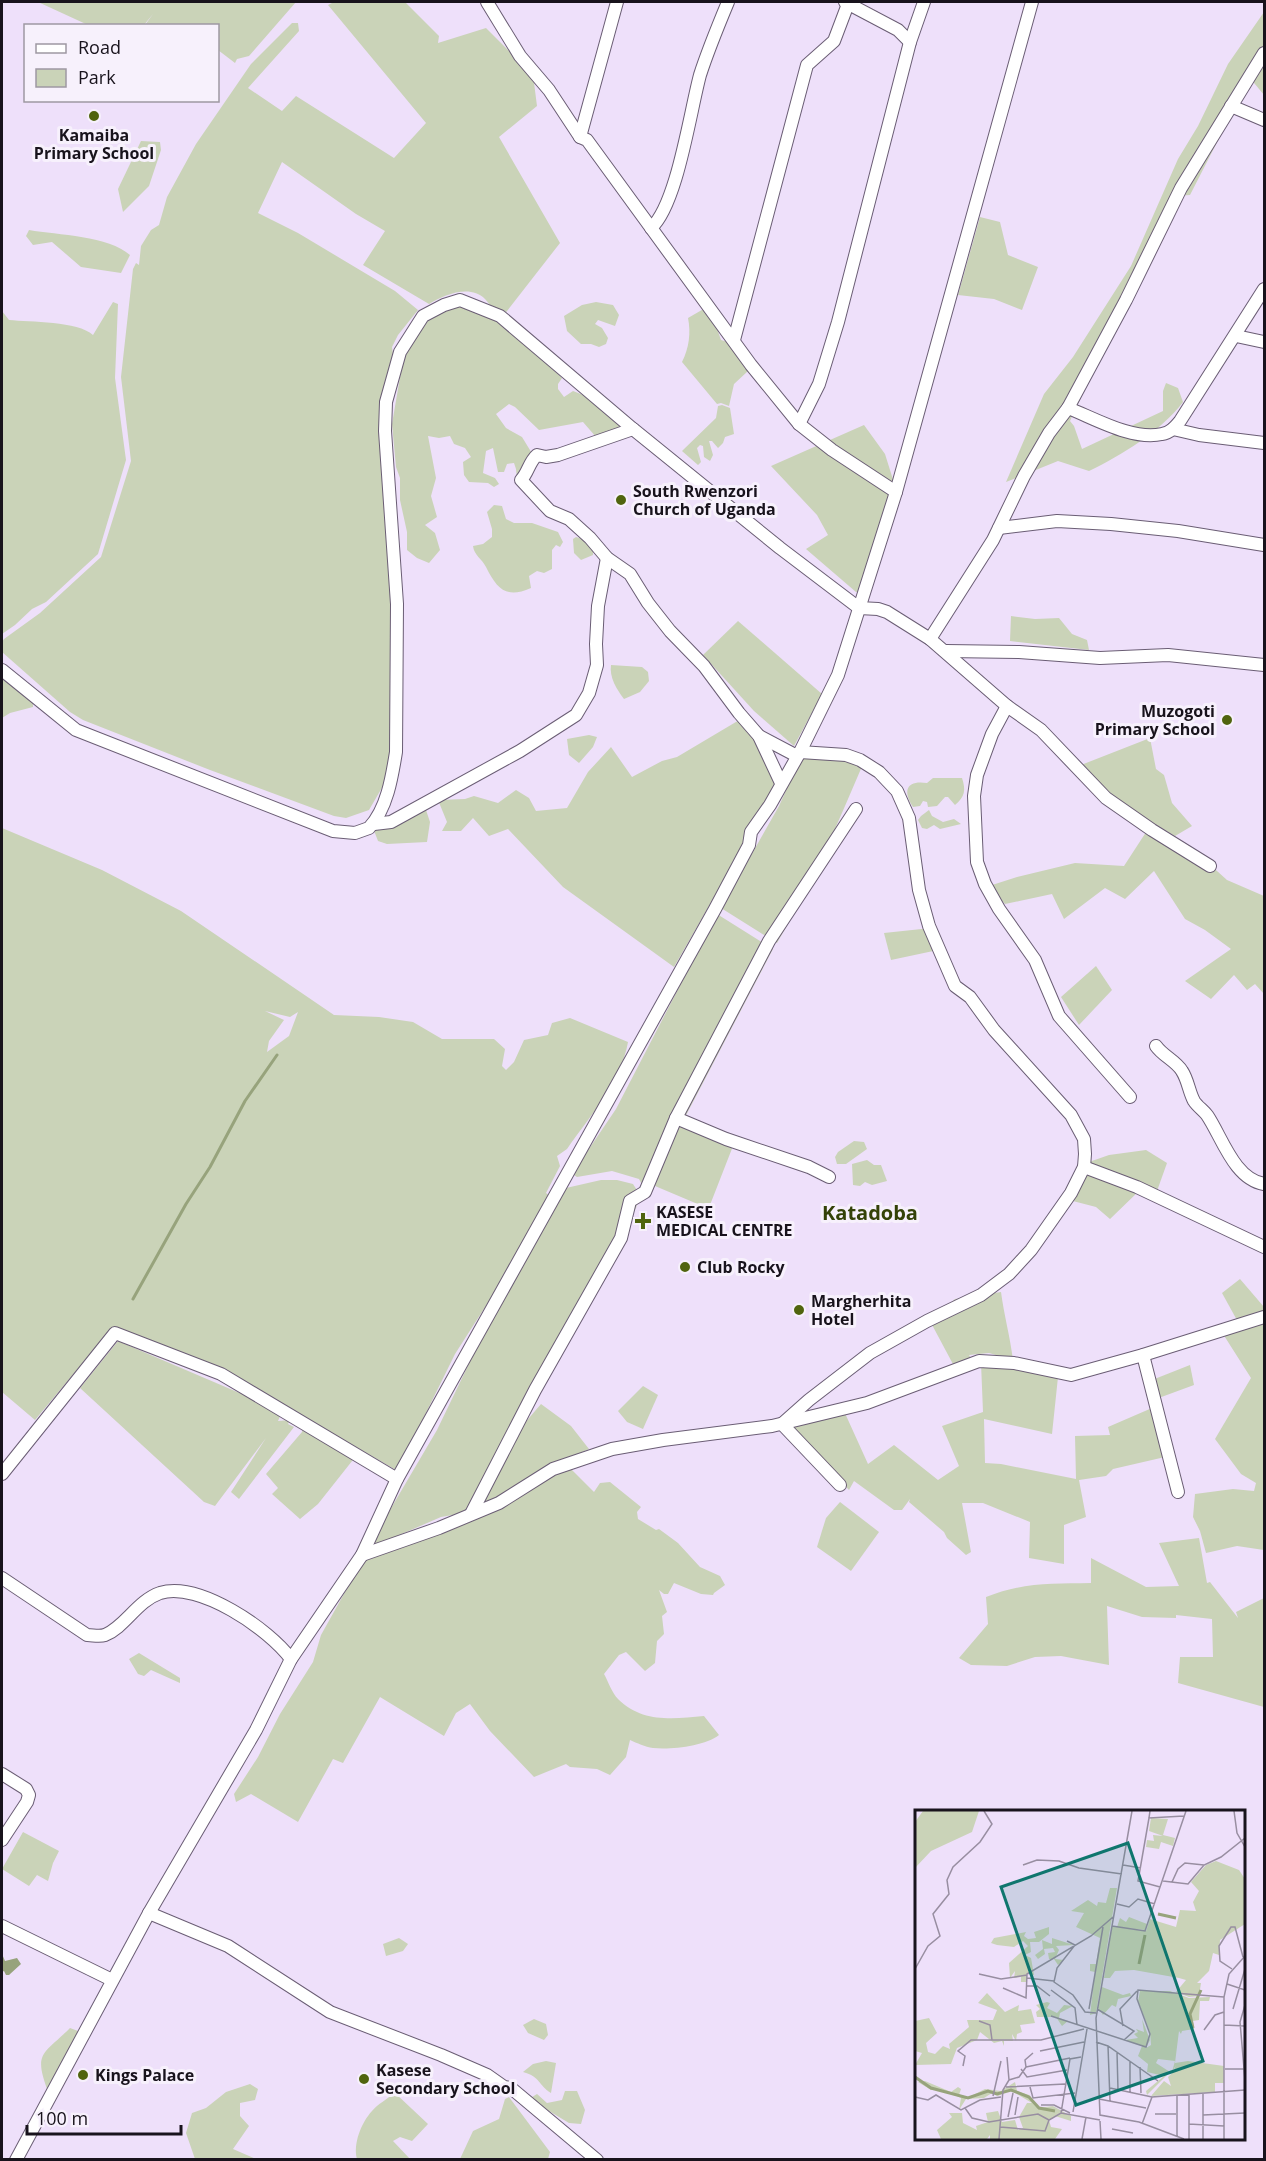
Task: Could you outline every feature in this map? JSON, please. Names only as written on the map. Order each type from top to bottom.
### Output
[{"type":"street","points":[[487,2],[520,56],[549,90],[580,137],[587,140],[734,340],[799,424],[832,450],[896,492]]},
{"type":"street","points":[[580,137],[617,2]]},
{"type":"street","points":[[651,228],[658,221],[669,197],[701,74],[728,2]]},
{"type":"street","points":[[799,424],[819,384],[838,322],[910,42],[924,2]]},
{"type":"street","points":[[16,2160],[149,1913],[256,1730],[291,1659],[331,1597],[362,1555],[397,1479],[623,1077],[749,845],[751,832],[770,805],[798,754],[837,675],[896,492],[1032,2]]},
{"type":"street","points":[[734,340],[807,65],[834,41],[846,3],[898,30],[910,42]]},
{"type":"street","points":[[930,639],[999,528],[1024,476],[1049,433],[1068,408],[1126,300],[1181,188],[1264,53]]},
{"type":"street","points":[[1231,106],[1264,120]]},
{"type":"street","points":[[1068,408],[1128,431],[1151,435],[1162,434],[1173,429],[1236,336],[1264,289]]},
{"type":"street","points":[[2,670],[76,730],[333,831],[360,833],[366,831],[374,824],[387,792],[396,752],[397,604],[385,431],[386,402],[400,352],[423,316],[460,300],[501,316],[633,429],[780,548],[859,608],[887,612],[946,651],[1007,706],[1041,730],[1106,798],[1210,866]]},
{"type":"street","points":[[1236,336],[1264,342]]},
{"type":"street","points":[[633,429],[558,455],[546,457],[537,455],[530,463],[526,476],[521,480],[550,511],[569,519],[607,558],[630,574],[648,603],[670,631],[704,666],[759,736],[781,783]]},
{"type":"street","points":[[1173,429],[1199,435],[1264,443]]},
{"type":"street","points":[[999,528],[1057,521],[1111,524],[1178,531],[1264,545]]},
{"type":"street","points":[[374,824],[391,822],[520,751],[576,715],[589,693],[597,665],[598,606],[607,558]]},
{"type":"street","points":[[946,651],[1019,652],[1100,658],[1168,655],[1264,665]]},
{"type":"street","points":[[1007,706],[992,734],[977,775],[974,796],[977,862],[985,884],[999,909],[1035,960],[1059,1016],[1130,1097]]},
{"type":"street","points":[[759,736],[798,754],[825,753],[854,757],[873,767],[897,791],[909,818],[919,890],[929,926],[955,986],[970,998],[994,1030],[1071,1115],[1084,1139],[1084,1167],[1071,1193],[1031,1250],[1010,1274],[981,1295],[927,1321],[870,1353],[782,1424]]},
{"type":"street","points":[[471,1514],[535,1390],[621,1238],[630,1201],[645,1192],[676,1118],[774,933],[855,809]]},
{"type":"street","points":[[1156,1046],[1161,1053],[1182,1069],[1195,1102],[1206,1115],[1221,1143],[1239,1168],[1248,1176],[1264,1184]]},
{"type":"street","points":[[676,1118],[809,1167],[829,1177]]},
{"type":"street","points":[[1084,1167],[1137,1187],[1264,1247]]},
{"type":"street","points":[[362,1555],[439,1528],[499,1503],[553,1469],[612,1449],[782,1424],[867,1403],[979,1361],[1014,1363],[1068,1375],[1143,1355],[1264,1317]]},
{"type":"street","points":[[2,1474],[116,1333],[221,1374],[397,1479]]},
{"type":"street","points":[[1143,1355],[1178,1492]]},
{"type":"street","points":[[782,1424],[840,1485]]},
{"type":"street","points":[[2,1578],[87,1635],[100,1636],[114,1629],[139,1605],[159,1593],[189,1592],[206,1598],[254,1624],[281,1644],[291,1659]]},
{"type":"street","points":[[2,1774],[26,1789],[29,1795],[27,1802],[2,1840]]},
{"type":"street","points":[[149,1913],[228,1946],[330,2012],[450,2059],[487,2075],[504,2087],[511,2088],[597,2160]]},
{"type":"street","points":[[2,1926],[112,1980]]},
{"type":"green space","points":[[38,2],[296,2],[249,56],[237,59],[235,63],[219,51],[219,24],[146,24],[153,14],[145,24],[86,24]]},
{"type":"green space","points":[[334,2],[405,2],[439,36],[438,43],[486,28],[533,75],[537,106],[499,137],[560,243],[500,320],[485,299],[472,292],[442,297],[429,304],[363,265],[385,231],[356,214],[282,162],[258,213],[298,233],[395,291],[418,310],[398,335],[392,347],[393,354],[385,381],[382,415],[395,585],[391,764],[383,786],[369,810],[346,818],[334,816],[210,770],[83,720],[70,712],[2,652],[4,639],[40,613],[101,557],[131,461],[121,377],[133,269],[136,263],[139,265],[141,246],[151,230],[159,225],[167,197],[196,144],[251,64],[292,23],[298,23],[299,31],[248,88],[282,111],[296,96],[394,158],[426,123],[328,5]]},
{"type":"green space","points":[[1264,12],[1264,95],[1250,78],[1190,195],[1176,196],[1070,421],[1082,449],[1163,411],[1163,391],[1166,383],[1178,388],[1183,402],[1164,423],[1140,441],[1115,458],[1089,471],[1058,461],[1006,482],[1044,394],[1073,357],[1131,266],[1178,159],[1198,126],[1228,64]]},
{"type":"green space","points":[[141,141],[160,142],[161,150],[149,186],[123,212],[118,189]]},
{"type":"green space","points":[[980,217],[1000,222],[1008,255],[1038,267],[1022,310],[994,299],[958,295]]},
{"type":"green space","points":[[29,230],[96,240],[121,249],[130,255],[121,273],[81,267],[52,242],[33,245],[26,236]]},
{"type":"green space","points":[[113,302],[118,304],[115,378],[126,460],[98,554],[46,602],[32,609],[2,634],[2,311],[9,320],[65,325],[86,330],[93,335]]},
{"type":"green space","points":[[596,302],[613,305],[619,315],[615,326],[598,320],[595,324],[602,328],[608,338],[606,344],[599,347],[581,344],[567,331],[564,316],[582,305]]},
{"type":"green space","points":[[466,303],[493,318],[534,349],[562,378],[558,389],[564,397],[573,391],[586,396],[628,425],[596,437],[583,422],[539,430],[509,404],[496,414],[506,428],[522,437],[533,455],[517,479],[514,463],[507,464],[504,472],[498,472],[493,448],[486,451],[483,473],[495,478],[499,484],[494,487],[488,483],[469,482],[464,475],[463,462],[471,457],[465,448],[454,444],[450,436],[439,438],[428,436],[436,478],[431,496],[437,517],[425,525],[435,533],[440,550],[429,563],[417,558],[407,550],[407,532],[400,500],[400,478],[396,467],[392,424],[405,348],[429,315]]},
{"type":"green space","points":[[707,307],[721,340],[734,344],[748,371],[734,384],[729,406],[717,404],[682,362],[689,340],[688,318]]},
{"type":"green space","points":[[718,406],[730,408],[734,434],[725,437],[718,448],[712,441],[709,441],[713,455],[710,461],[704,457],[703,446],[700,445],[697,448],[701,462],[698,465],[682,451],[716,418]]},
{"type":"green space","points":[[864,425],[885,454],[895,486],[862,592],[856,592],[806,549],[828,535],[817,515],[771,466]]},
{"type":"green space","points":[[494,505],[502,506],[506,519],[514,523],[532,523],[558,532],[563,542],[560,547],[556,545],[552,550],[552,569],[544,573],[537,571],[529,576],[531,588],[515,592],[503,590],[494,581],[475,552],[473,546],[483,544],[492,537],[487,512]]},
{"type":"green space","points":[[576,537],[586,540],[593,546],[593,555],[581,560],[574,553],[573,539]]},
{"type":"green space","points":[[1011,616],[1035,619],[1059,618],[1072,634],[1087,640],[1089,650],[1010,641]]},
{"type":"green space","points":[[738,621],[822,694],[794,746],[754,711],[703,655]]},
{"type":"green space","points":[[611,665],[642,667],[648,672],[649,681],[640,692],[624,699],[612,679]]},
{"type":"green space","points":[[2,667],[33,696],[33,707],[10,713],[2,718]]},
{"type":"green space","points":[[746,716],[771,766],[776,789],[674,967],[563,887],[508,829],[489,836],[473,818],[461,831],[442,831],[447,822],[438,800],[465,799],[474,796],[498,803],[516,790],[529,798],[536,811],[567,808],[588,772],[611,747],[632,777],[662,761],[677,757]]},
{"type":"green space","points":[[589,735],[597,737],[593,747],[579,763],[569,755],[567,739]]},
{"type":"green space","points":[[1150,738],[1156,769],[1164,775],[1172,803],[1192,826],[1175,836],[1131,810],[1110,794],[1081,765]]},
{"type":"green space","points":[[803,753],[866,757],[814,875],[777,943],[721,908],[779,806]]},
{"type":"green space","points":[[933,778],[962,778],[963,796],[955,805],[948,797],[945,797],[937,806],[928,807],[927,802],[923,801],[920,806],[913,807],[908,796],[908,788],[915,783],[927,783]]},
{"type":"green space","points":[[423,801],[430,822],[427,842],[387,844],[378,841],[373,828]]},
{"type":"green space","points":[[929,810],[932,816],[943,822],[954,819],[961,824],[940,829],[934,825],[927,829],[922,828],[918,820]]},
{"type":"green space","points":[[1150,826],[1207,862],[1227,880],[1264,896],[1264,994],[1255,984],[1247,990],[1234,975],[1211,999],[1185,981],[1231,949],[1185,919],[1154,871],[1125,899],[1105,888],[1064,919],[1052,894],[1005,904],[989,886],[1075,863],[1124,866]]},
{"type":"green space","points":[[2,828],[102,870],[181,911],[334,1015],[379,1017],[413,1022],[442,1039],[494,1039],[505,1049],[502,1066],[506,1070],[514,1062],[524,1040],[548,1035],[552,1023],[570,1018],[628,1042],[619,1071],[604,1098],[567,1149],[557,1156],[560,1166],[546,1193],[550,1196],[489,1301],[455,1354],[424,1417],[401,1473],[240,1380],[112,1328],[35,1420],[2,1392]],"holes":[[[265,1011],[290,1017],[298,1012],[289,1036],[267,1052],[269,1041],[284,1020]]]},
{"type":"green space","points":[[717,914],[773,949],[682,1123],[733,1146],[710,1205],[700,1205],[655,1186],[649,1198],[639,1179],[612,1171],[577,1177],[574,1175],[576,1168],[616,1109]]},
{"type":"green space","points":[[931,928],[938,950],[891,960],[884,933]]},
{"type":"green space","points":[[1096,966],[1112,990],[1079,1025],[1061,997]]},
{"type":"green space","points":[[854,1141],[864,1142],[867,1149],[846,1164],[837,1164],[835,1157],[838,1152]]},
{"type":"green space","points":[[1146,1150],[1167,1163],[1157,1191],[1087,1165],[1089,1162],[1109,1155]]},
{"type":"green space","points":[[867,1160],[874,1165],[881,1165],[887,1181],[872,1185],[865,1182],[860,1186],[853,1185],[852,1164]]},
{"type":"green space","points":[[1085,1170],[1140,1190],[1110,1219],[1096,1207],[1069,1200]]},
{"type":"green space","points":[[601,1180],[617,1180],[633,1184],[640,1195],[636,1208],[470,1512],[441,1517],[367,1549],[437,1430],[477,1347],[566,1188]]},
{"type":"green space","points":[[1240,1279],[1264,1307],[1264,1313],[1238,1322],[1222,1293]]},
{"type":"green space","points":[[1001,1292],[1013,1360],[989,1353],[969,1355],[971,1358],[954,1366],[930,1321],[955,1299]]},
{"type":"green space","points":[[1264,1322],[1264,1550],[1237,1546],[1206,1553],[1200,1531],[1193,1517],[1195,1494],[1233,1489],[1254,1491],[1256,1483],[1241,1474],[1215,1439],[1251,1378],[1223,1334]]},
{"type":"green space","points":[[118,1341],[263,1403],[281,1414],[278,1421],[290,1420],[288,1424],[294,1427],[239,1499],[231,1492],[266,1438],[215,1506],[204,1502],[80,1388]]},
{"type":"green space","points":[[981,1363],[1058,1377],[1052,1434],[984,1419],[985,1463],[1076,1479],[1075,1436],[1110,1435],[1108,1427],[1152,1408],[1165,1457],[1113,1469],[1106,1476],[1079,1480],[1086,1517],[1064,1525],[1064,1564],[1029,1558],[1030,1522],[983,1503],[962,1503],[971,1552],[966,1555],[947,1538],[944,1532],[909,1502],[910,1499],[902,1510],[894,1510],[854,1481],[849,1490],[787,1425],[844,1411],[868,1464],[894,1445],[938,1480],[959,1466],[942,1426],[983,1412]]},
{"type":"green space","points":[[1190,1365],[1194,1385],[1156,1399],[1152,1380]]},
{"type":"green space","points":[[643,1386],[658,1395],[643,1429],[627,1422],[618,1411]]},
{"type":"green space","points":[[541,1404],[571,1426],[589,1449],[550,1466],[498,1500],[478,1509],[523,1425]]},
{"type":"green space","points":[[303,1428],[356,1456],[318,1504],[300,1519],[272,1494],[278,1488],[266,1474]]},
{"type":"green space","points":[[567,1465],[594,1492],[600,1483],[610,1482],[641,1507],[637,1512],[638,1519],[656,1530],[659,1529],[678,1543],[700,1567],[720,1576],[725,1585],[713,1595],[701,1594],[674,1583],[668,1594],[659,1590],[667,1612],[662,1616],[664,1634],[657,1641],[655,1663],[645,1671],[626,1652],[619,1655],[604,1674],[618,1699],[627,1707],[658,1718],[704,1716],[719,1735],[705,1742],[669,1748],[650,1747],[630,1740],[626,1757],[610,1775],[597,1769],[570,1767],[566,1764],[534,1777],[490,1731],[470,1704],[456,1713],[444,1736],[380,1697],[343,1763],[333,1759],[298,1822],[251,1794],[236,1802],[234,1794],[313,1662],[321,1635],[364,1558],[380,1553]]},
{"type":"green space","points":[[840,1502],[879,1532],[851,1571],[817,1547],[826,1518]]},
{"type":"green space","points":[[1199,1538],[1207,1583],[1210,1582],[1238,1618],[1236,1612],[1264,1598],[1264,1707],[1178,1683],[1180,1657],[1213,1657],[1212,1619],[1176,1615],[1176,1618],[1142,1617],[1107,1606],[1109,1665],[1061,1656],[1035,1657],[1007,1666],[971,1665],[959,1658],[988,1624],[986,1597],[1025,1586],[1091,1583],[1091,1558],[1146,1587],[1179,1586],[1159,1543]]},
{"type":"green space","points":[[139,1653],[180,1678],[180,1683],[151,1670],[144,1676],[138,1674],[129,1659]]},
{"type":"green space","points":[[23,1832],[59,1851],[48,1881],[37,1875],[29,1886],[2,1869]]},
{"type":"green space","points":[[399,1938],[408,1944],[403,1951],[386,1956],[383,1944]]},
{"type":"green space","points":[[534,2019],[546,2024],[548,2035],[544,2040],[528,2033],[523,2025]]},
{"type":"green space","points":[[70,2028],[78,2031],[78,2047],[49,2094],[41,2062],[47,2050]]},
{"type":"green space","points":[[546,2061],[556,2063],[551,2093],[533,2076],[523,2072],[533,2064]]},
{"type":"green space","points":[[250,2084],[258,2089],[255,2100],[240,2103],[240,2116],[249,2126],[233,2149],[256,2159],[195,2159],[186,2133],[192,2113],[206,2108],[226,2092]]},
{"type":"green space","points":[[565,2091],[577,2091],[585,2110],[581,2124],[569,2123],[529,2099],[537,2094],[547,2103],[562,2100]]},
{"type":"green space","points":[[395,2093],[428,2124],[412,2141],[400,2137],[393,2141],[410,2159],[357,2159],[357,2140],[364,2121],[374,2108]]},
{"type":"green space","points":[[509,2097],[550,2152],[548,2159],[460,2159],[473,2131],[499,2119],[505,2099]]},
{"type":"shaded area","points":[[2,1954],[5,1961],[17,1958],[21,1964],[9,1975],[2,1972]]},
{"type":"waterway","points":[[133,1299],[186,1204],[210,1167],[245,1101],[277,1055]]},
{"type":"place","name":"Kamaiba Primary School","points":[[94,116]]},
{"type":"place","name":"South Rwenzori Church of Uganda","points":[[621,500]]},
{"type":"place","name":"Muzogoti Primary School","points":[[1227,720]]},
{"type":"place","name":"KASESE MEDICAL CENTRE","points":[[643,1221]]},
{"type":"place","name":"Club Rocky","points":[[685,1267]]},
{"type":"place","name":"Margherhita Hotel","points":[[799,1310]]},
{"type":"place","name":"Kings Palace","points":[[83,2075]]},
{"type":"place","name":"Kasese Secondary School","points":[[364,2079]]},
{"type":"district","name":"Katadoba","points":[[870,1212]]}]
